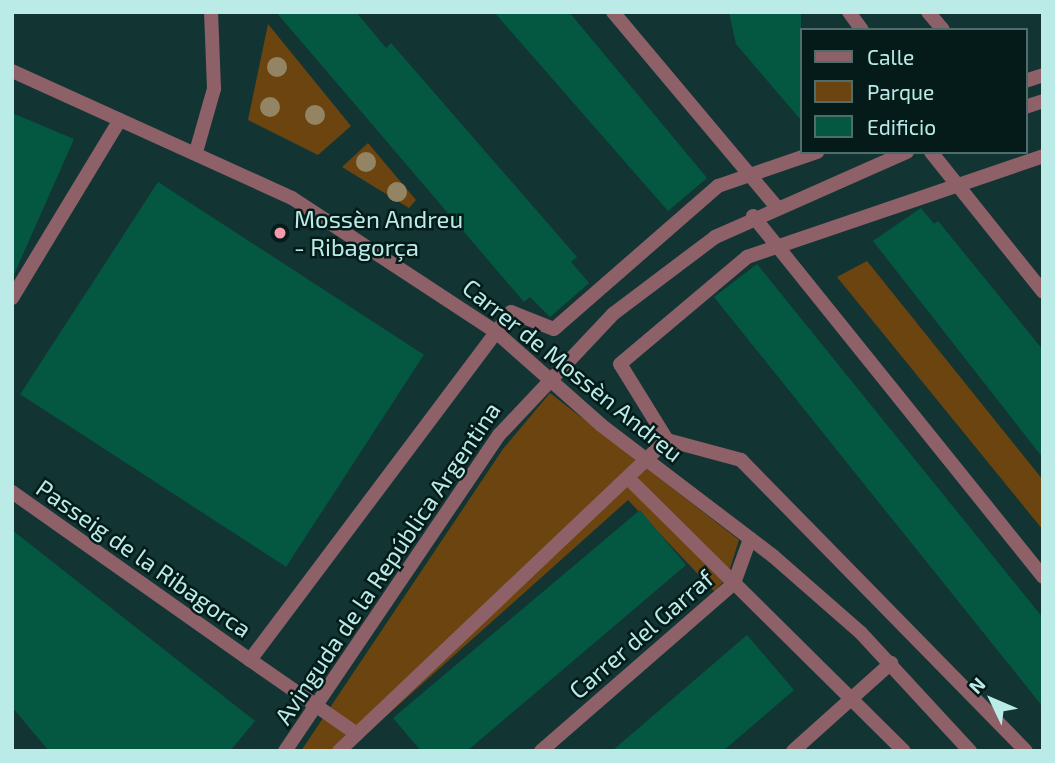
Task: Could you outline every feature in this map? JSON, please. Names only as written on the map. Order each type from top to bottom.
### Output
[{"type":"street","points":[[196,152],[214,89],[211,12]]},
{"type":"street","points":[[613,12],[776,206]]},
{"type":"street","points":[[849,12],[861,28]]},
{"type":"street","points":[[928,12],[941,28]]},
{"type":"street","name":"Carrer de Mossèn Andreu","points":[[12,71],[196,152],[349,231],[496,331],[646,460],[750,539],[891,663],[970,751]]},
{"type":"street","points":[[12,298],[120,120]]},
{"type":"street","points":[[250,660],[511,312],[554,329],[718,186],[811,154]]},
{"type":"street","name":"Avinguda de la República Argentina","points":[[285,751],[318,707],[475,469],[548,378],[643,287],[753,216],[902,154]]},
{"type":"street","points":[[933,154],[1043,292]]},
{"type":"street","points":[[1026,751],[741,460],[667,440],[620,364],[747,257],[1043,156]]},
{"type":"street","points":[[753,216],[1043,577]]},
{"type":"street","points":[[339,751],[667,440]]},
{"type":"street","points":[[628,478],[904,751]]},
{"type":"street","name":"Passeig de la Ribagorca","points":[[12,492],[357,734]]},
{"type":"street","name":"Carrer del Garraf","points":[[541,751],[734,583],[750,539]]},
{"type":"street","points":[[793,751],[891,663]]},
{"type":"green space","points":[[268,24],[351,126],[318,155],[248,120]]},
{"type":"green space","points":[[368,143],[416,200],[409,208],[342,167]]},
{"type":"green space","points":[[867,261],[1043,480],[1043,530],[837,277]]},
{"type":"green space","points":[[550,393],[739,540],[727,578],[714,591],[628,500],[347,751],[301,751],[503,449]]},
{"type":"building","points":[[276,12],[356,12],[386,48],[391,43],[577,257],[571,262],[589,283],[550,317],[530,297],[524,302]]},
{"type":"building","points":[[494,12],[569,12],[707,178],[668,211]]},
{"type":"building","points":[[729,12],[801,12],[800,119],[736,44]]},
{"type":"building","points":[[12,113],[74,139],[12,279]]},
{"type":"building","points":[[158,182],[424,355],[286,567],[20,394]]},
{"type":"building","points":[[921,208],[934,224],[938,221],[1043,350],[1043,458],[873,241]]},
{"type":"building","points":[[757,264],[1043,618],[1043,707],[714,297]]},
{"type":"building","points":[[640,510],[686,565],[467,751],[421,751],[393,718]]},
{"type":"building","points":[[12,530],[255,721],[230,751],[49,751],[12,707]]},
{"type":"building","points":[[747,635],[794,690],[723,751],[612,751]]},
{"type":"place","name":"Mossèn Andreu - Ribagorça","points":[[280,233]]}]
